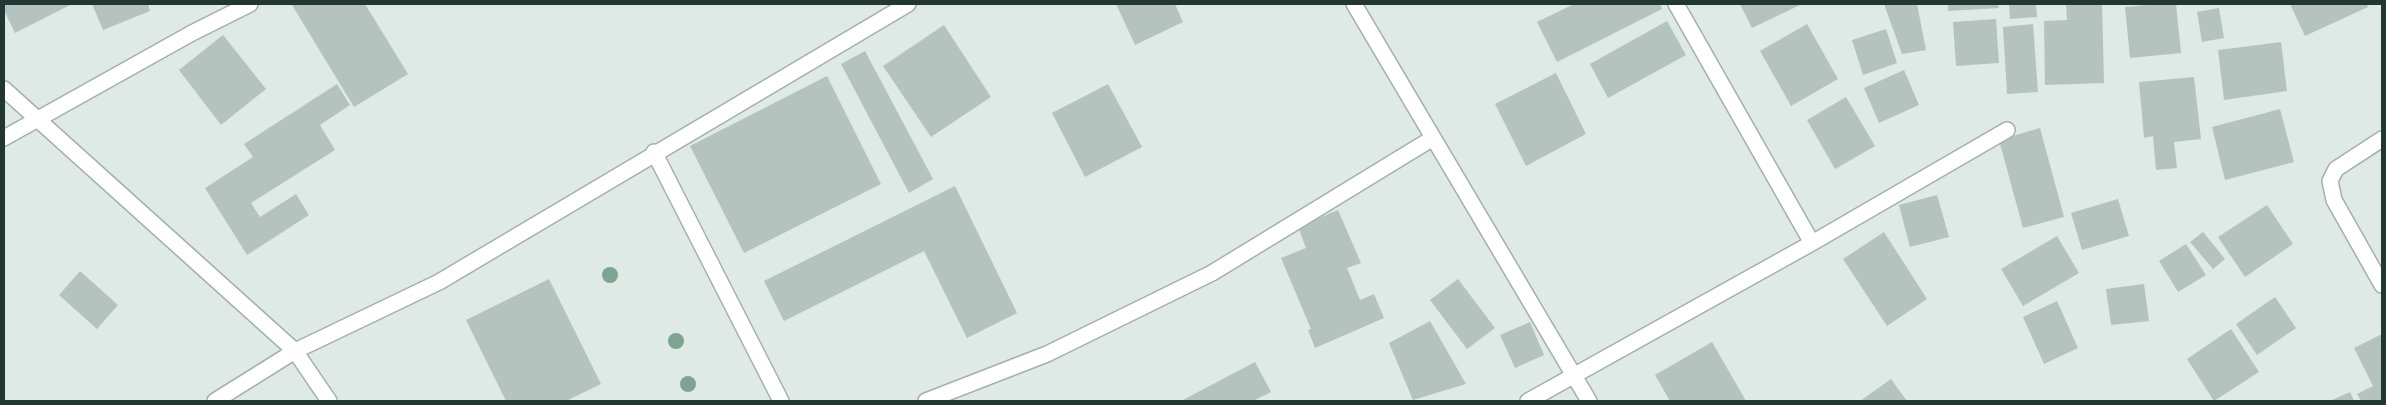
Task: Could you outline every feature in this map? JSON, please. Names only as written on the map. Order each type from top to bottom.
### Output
[{"type":"street","points":[[4,138],[250,4]]},
{"type":"street","points":[[215,401],[294,351],[439,282],[654,152],[908,4]]},
{"type":"street","points":[[1354,4],[1589,401]]},
{"type":"street","points":[[1676,4],[1812,243]]},
{"type":"street","points":[[4,88],[294,351],[329,401]]},
{"type":"street","points":[[1528,401],[1812,243],[2007,130]]},
{"type":"street","points":[[926,401],[1047,354],[1212,273],[1433,138]]},
{"type":"street","points":[[2382,139],[2336,169],[2330,181],[2334,200],[2382,285]]},
{"type":"street","points":[[654,152],[781,401]]},
{"type":"building","points":[[5,4],[72,4],[15,33],[4,10]]},
{"type":"building","points":[[92,4],[148,4],[150,11],[103,30]]},
{"type":"building","points":[[365,4],[408,74],[354,107],[292,5]]},
{"type":"building","points":[[1116,4],[1175,4],[1183,22],[1135,45]]},
{"type":"building","points":[[1574,4],[1660,4],[1662,9],[1557,62],[1537,22]]},
{"type":"building","points":[[1740,4],[1802,4],[1752,28]]},
{"type":"building","points":[[1884,4],[1917,4],[1926,50],[1902,54]]},
{"type":"building","points":[[1948,4],[1998,4],[1999,8],[1948,11]]},
{"type":"building","points":[[2009,4],[2036,4],[2037,17],[2010,19]]},
{"type":"building","points":[[2066,4],[2102,4],[2104,83],[2045,85],[2044,21],[2067,20]]},
{"type":"building","points":[[2176,4],[2181,53],[2130,58],[2125,7]]},
{"type":"building","points":[[2290,4],[2367,4],[2368,7],[2305,36]]},
{"type":"building","points":[[2219,8],[2224,38],[2202,42],[2197,12]]},
{"type":"building","points":[[1996,19],[1999,63],[1956,66],[1953,22]]},
{"type":"building","points":[[1667,21],[1686,55],[1608,98],[1590,64]]},
{"type":"building","points":[[1807,24],[1838,79],[1791,106],[1760,51]]},
{"type":"building","points":[[2033,24],[2038,92],[2007,94],[2003,27]]},
{"type":"building","points":[[944,25],[991,97],[931,137],[883,66]]},
{"type":"building","points":[[1886,29],[1897,63],[1863,75],[1852,40]]},
{"type":"building","points":[[223,35],[266,89],[221,125],[179,70]]},
{"type":"building","points":[[2281,42],[2287,91],[2224,100],[2218,50]]},
{"type":"building","points":[[865,51],[933,179],[909,193],[841,64]]},
{"type":"building","points":[[1904,70],[1919,105],[1879,123],[1864,88]]},
{"type":"building","points":[[1556,73],[1586,134],[1526,166],[1495,104]]},
{"type":"building","points":[[827,76],[881,184],[744,253],[690,146]]},
{"type":"building","points":[[2194,77],[2201,139],[2174,142],[2177,168],[2156,170],[2153,136],[2144,138],[2139,82]]},
{"type":"building","points":[[337,84],[350,105],[320,125],[335,150],[251,203],[260,217],[296,194],[309,215],[247,255],[205,188],[253,157],[244,144]]},
{"type":"building","points":[[1108,84],[1142,147],[1085,177],[1052,113]]},
{"type":"building","points":[[1846,97],[1875,146],[1835,169],[1807,120]]},
{"type":"building","points":[[2280,109],[2294,162],[2225,180],[2212,127]]},
{"type":"building","points":[[2040,128],[2064,217],[2023,228],[1999,140]]},
{"type":"building","points":[[955,186],[1017,313],[967,338],[924,251],[784,321],[764,281]]},
{"type":"building","points":[[1937,195],[1949,237],[1910,247],[1899,205]]},
{"type":"building","points":[[2118,199],[2129,236],[2082,250],[2071,213]]},
{"type":"building","points":[[2267,205],[2293,244],[2245,277],[2218,237]]},
{"type":"building","points":[[1338,210],[1361,263],[1347,268],[1360,300],[1374,294],[1384,318],[1315,348],[1308,330],[1311,329],[1281,258],[1306,248],[1298,227]]},
{"type":"building","points":[[1884,232],[1927,299],[1887,326],[1843,259]]},
{"type":"building","points":[[2203,232],[2225,259],[2213,269],[2190,242]]},
{"type":"building","points":[[2057,236],[2079,273],[2023,306],[2001,269]]},
{"type":"building","points":[[2186,244],[2206,275],[2178,292],[2159,261]]},
{"type":"building","points":[[80,271],[118,305],[97,329],[59,295]]},
{"type":"building","points":[[549,279],[601,384],[566,401],[506,401],[466,320]]},
{"type":"building","points":[[1458,279],[1495,328],[1467,349],[1430,300]]},
{"type":"building","points":[[2144,284],[2149,321],[2111,325],[2106,289]]},
{"type":"building","points":[[2275,297],[2296,328],[2257,355],[2236,324]]},
{"type":"building","points":[[2057,301],[2078,348],[2044,364],[2023,317]]},
{"type":"building","points":[[1430,321],[1466,384],[1413,400],[1389,343]]},
{"type":"building","points":[[1530,322],[1544,355],[1515,368],[1500,335]]},
{"type":"building","points":[[2231,329],[2259,372],[2214,401],[2187,359]]},
{"type":"building","points":[[2382,334],[2382,401],[2361,401],[2357,394],[2373,386],[2354,348]]},
{"type":"building","points":[[1712,342],[1746,401],[1670,401],[1655,375]]},
{"type":"building","points":[[1255,362],[1271,392],[1253,401],[1181,401]]},
{"type":"building","points":[[1891,379],[1907,401],[1860,401]]},
{"type":"building","points":[[2350,392],[2354,401],[2330,401]]}]
